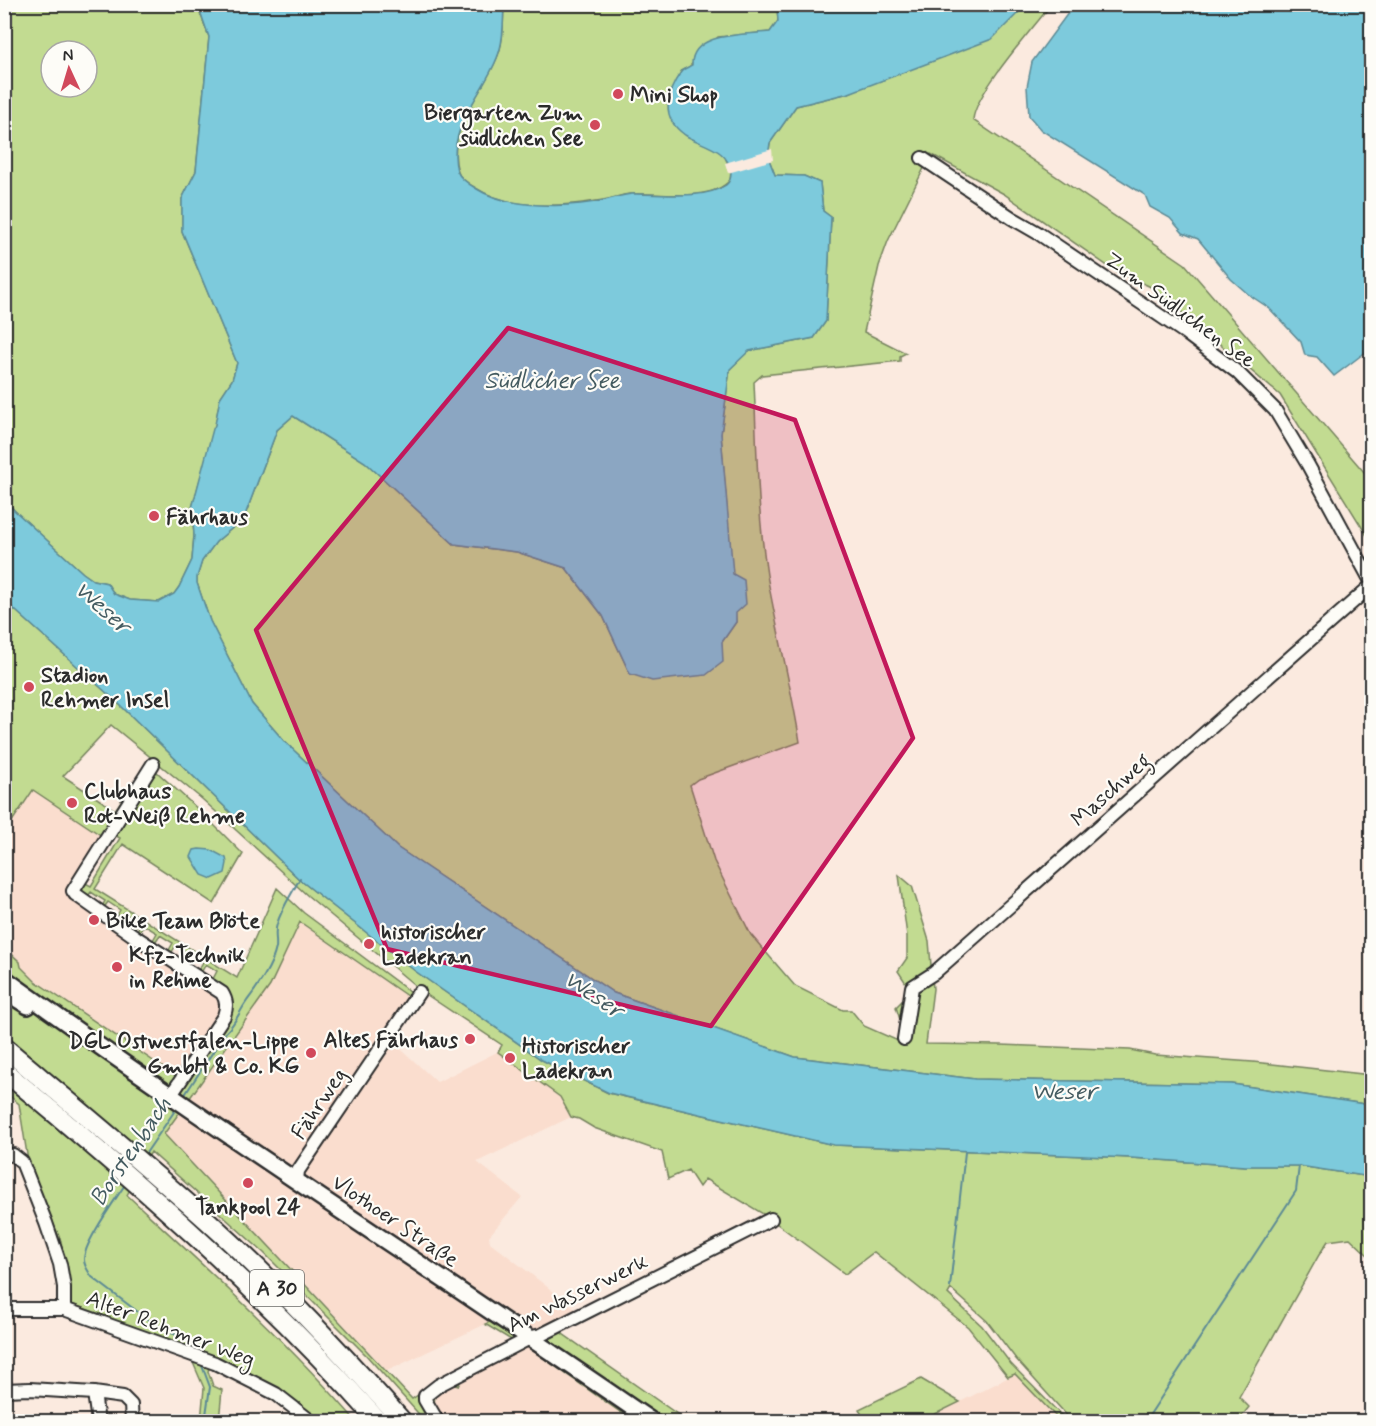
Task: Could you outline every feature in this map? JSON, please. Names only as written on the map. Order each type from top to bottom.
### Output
[{"type":"highway","name":"A 30","points":[[4,1047],[135,1169],[355,1394],[379,1422]]},
{"type":"highway","name":"A 30","points":[[4,1071],[211,1224],[313,1323],[403,1422]]},
{"type":"main road","name":"Vlothoer Straße","points":[[4,978],[113,1057],[531,1337],[653,1422]]},
{"type":"main road","name":"Vlothoer Straße","points":[[4,991],[74,1037],[113,1057]]},
{"type":"street","name":"Zum Südlichen See","points":[[924,160],[1012,218],[1038,232],[1184,332],[1237,372],[1275,410],[1308,465],[1371,584]]},
{"type":"street","name":"Maschweg","points":[[904,1039],[912,987],[934,973],[1371,584]]},
{"type":"street","points":[[153,764],[74,891],[75,894],[137,938],[222,993],[226,998],[224,1016],[171,1095]]},
{"type":"street","name":"Fährweg","points":[[297,1180],[298,1172],[419,992]]},
{"type":"street","points":[[4,1154],[13,1155],[22,1162],[46,1223],[60,1264],[64,1287],[64,1309]]},
{"type":"street","name":"Am Wasserwerk","points":[[436,1419],[424,1400],[425,1396],[439,1385],[771,1219]]},
{"type":"street","name":"Alter Rehmer Weg","points":[[4,1309],[64,1309],[215,1363],[276,1394],[312,1422]]},
{"type":"street","points":[[4,1390],[30,1389],[123,1397],[131,1405],[132,1422]]},
{"type":"street","points":[[94,1393],[98,1422]]},
{"type":"highlighted area","points":[[508,328],[795,420],[913,738],[711,1026],[387,949],[256,630]]},
{"type":"shaded area","points":[[32,790],[108,840],[79,891],[230,1003],[183,1082],[35,981],[5,948],[5,832]]},
{"type":"shaded area","points":[[300,922],[417,1003],[392,1041],[437,1082],[497,1052],[503,1045],[498,1052],[560,1097],[571,1117],[477,1162],[522,1197],[489,1236],[490,1242],[578,1311],[526,1347],[633,1421],[441,1421],[434,1405],[435,1394],[447,1383],[458,1386],[464,1376],[525,1346],[494,1320],[387,1371],[164,1135],[270,986]]},
{"type":"shaded area","points":[[1015,1374],[1060,1421],[921,1422],[960,1402]]},
{"type":"green space","points":[[4,5],[197,5],[209,37],[196,171],[182,199],[182,231],[237,363],[232,380],[220,398],[215,426],[192,508],[194,535],[192,560],[174,594],[159,602],[130,600],[114,594],[107,583],[93,580],[83,573],[5,500]]},
{"type":"green space","points":[[504,5],[779,5],[777,8],[778,21],[770,32],[718,37],[689,67],[682,70],[667,99],[684,134],[720,151],[725,157],[731,171],[730,180],[710,192],[697,194],[629,194],[587,202],[553,205],[520,204],[504,200],[488,195],[464,181],[458,172],[455,157],[457,142],[467,113],[499,52],[503,32]]},
{"type":"green space","points":[[1021,5],[1051,5],[1018,45],[983,94],[973,120],[1185,264],[1371,480],[1371,542],[1280,395],[1153,288],[1112,269],[1004,194],[931,154],[888,241],[879,266],[864,332],[906,353],[900,356],[900,361],[762,375],[754,382],[761,527],[767,575],[800,742],[698,779],[690,785],[714,861],[751,935],[795,986],[843,1010],[851,1010],[864,1026],[898,1041],[903,1029],[896,1007],[906,997],[906,983],[898,971],[907,958],[907,936],[899,875],[912,886],[929,941],[933,989],[926,1044],[1130,1050],[1155,1055],[1253,1062],[1371,1075],[1371,1105],[1232,1084],[975,1079],[795,1057],[614,993],[398,848],[284,741],[252,704],[210,621],[197,583],[202,561],[216,542],[244,518],[277,430],[293,416],[365,462],[454,544],[517,552],[566,568],[603,616],[630,674],[722,642],[736,622],[721,434],[730,369],[748,351],[814,338],[826,321],[831,217],[823,211],[820,183],[804,176],[775,175],[768,157],[770,143],[796,106],[849,93],[1021,10]]},
{"type":"green space","points":[[5,601],[119,704],[300,880],[415,971],[542,1060],[608,1093],[834,1145],[1131,1158],[1245,1166],[1299,1166],[1371,1177],[1371,1258],[1350,1238],[1328,1241],[1239,1397],[1249,1407],[1238,1421],[1072,1421],[1016,1359],[987,1321],[951,1289],[948,1294],[982,1326],[1011,1364],[1067,1421],[1060,1421],[1015,1374],[1008,1377],[968,1327],[874,1252],[845,1274],[765,1215],[705,1179],[699,1187],[688,1170],[668,1179],[662,1152],[594,1128],[571,1117],[560,1097],[498,1052],[502,1045],[424,993],[308,896],[202,799],[111,725],[63,776],[115,810],[147,763],[243,854],[214,904],[123,844],[95,889],[237,978],[277,888],[304,913],[410,992],[407,996],[300,922],[270,986],[164,1134],[412,1399],[441,1379],[513,1341],[485,1324],[494,1320],[526,1346],[464,1376],[458,1386],[447,1383],[435,1394],[434,1405],[441,1421],[425,1421],[366,1355],[264,1253],[151,1152],[127,1195],[274,1333],[356,1421],[316,1421],[213,1359],[208,1371],[213,1386],[222,1390],[219,1421],[201,1421],[204,1388],[191,1358],[173,1346],[103,1315],[71,1304],[61,1241],[29,1167],[19,1104],[5,1092],[5,948],[35,981],[183,1081],[228,1016],[212,981],[217,971],[206,964],[202,971],[199,969],[203,962],[176,945],[172,952],[169,950],[173,943],[160,935],[155,942],[153,940],[157,933],[144,925],[139,932],[137,930],[141,924],[139,922],[134,929],[132,927],[136,920],[124,912],[119,919],[116,917],[120,910],[108,902],[103,909],[101,908],[105,901],[91,892],[85,900],[79,891],[82,881],[91,886],[120,838],[112,834],[108,840],[33,790],[5,832]]},
{"type":"green space","points":[[563,1328],[563,1334],[687,1421],[633,1421],[526,1346]]},
{"type":"green space","points":[[921,1379],[960,1402],[921,1421],[865,1421],[859,1409]]},
{"type":"water","name":"Südlicher See","points":[[198,5],[504,5],[503,32],[499,52],[461,126],[455,156],[457,171],[468,184],[490,196],[522,203],[557,205],[591,203],[632,194],[693,195],[716,190],[727,184],[731,173],[725,158],[714,149],[692,139],[677,128],[669,113],[669,97],[676,80],[682,71],[692,65],[694,54],[701,46],[710,40],[722,37],[770,32],[778,21],[777,8],[779,5],[1021,5],[1021,10],[992,39],[849,93],[796,106],[770,143],[768,157],[775,175],[804,176],[820,183],[823,211],[831,217],[826,321],[814,338],[749,351],[730,369],[721,434],[733,574],[744,580],[746,604],[736,613],[736,622],[722,642],[723,662],[706,675],[652,681],[630,674],[603,616],[566,568],[517,552],[454,544],[365,462],[293,416],[277,430],[244,518],[216,542],[202,561],[197,583],[210,621],[252,704],[284,741],[398,848],[614,993],[795,1057],[975,1079],[1232,1084],[1371,1105],[1371,1177],[1299,1166],[1245,1166],[1131,1158],[834,1145],[609,1093],[542,1060],[415,971],[300,880],[119,704],[5,601],[4,500],[83,573],[93,580],[107,583],[114,594],[130,600],[159,602],[174,594],[192,560],[194,535],[192,508],[215,425],[220,398],[232,380],[237,363],[182,231],[182,199],[196,171],[209,37]]},
{"type":"water","points":[[1074,5],[1371,5],[1371,348],[1334,376],[1317,357],[1305,355],[1301,342],[1269,308],[1231,279],[1198,239],[1183,233],[1170,218],[1150,207],[1145,195],[1041,130],[1029,116],[1027,87],[1032,62]]},
{"type":"water","points":[[194,850],[211,850],[226,858],[225,873],[212,879],[202,875],[191,857]]},
{"type":"pier","points":[[772,149],[773,160],[728,173],[725,163]]},
{"type":"waterway","name":"Borstenbach","points":[[184,1096],[268,969],[276,948],[279,918],[300,878]]},
{"type":"waterway","name":"Borstenbach","points":[[144,1156],[178,1106]]},
{"type":"waterway","points":[[950,1287],[965,1152]]},
{"type":"waterway","points":[[1145,1422],[1296,1191],[1299,1166]]},
{"type":"waterway","name":"Borstenbach","points":[[126,1183],[89,1243],[84,1260],[86,1267],[92,1277],[155,1325],[193,1341],[197,1352]]},
{"type":"waterway","name":"Borstenbach","points":[[201,1363],[210,1387],[205,1422]]},
{"type":"place","name":"Mini Shop","points":[[618,94]]},
{"type":"place","name":"Biergarten Zum südlichen See","points":[[595,125]]},
{"type":"place","name":"Fährhaus","points":[[154,516]]},
{"type":"place","name":"Stadion Rehmer Insel","points":[[29,687]]},
{"type":"place","name":"Clubhaus Rot-Weiß Rehme","points":[[72,803]]},
{"type":"place","name":"Bike Team Blöte","points":[[94,920]]},
{"type":"place","name":"historischer Ladekran","points":[[369,944]]},
{"type":"place","name":"Kfz-Technik in Rehme","points":[[117,967]]},
{"type":"place","name":"Altes Fährhaus","points":[[470,1039]]},
{"type":"place","name":"DGL Ostwestfalen-Lippe GmbH & Co. KG","points":[[311,1053]]},
{"type":"place","name":"Historischer Ladekran","points":[[510,1058]]},
{"type":"place","name":"Tankpool 24","points":[[248,1183]]},
{"type":"water label","name":"Weser","points":[[103,607]]},
{"type":"water label","name":"Weser","points":[[594,994]]},
{"type":"water label","name":"Weser","points":[[1064,1091]]}]
